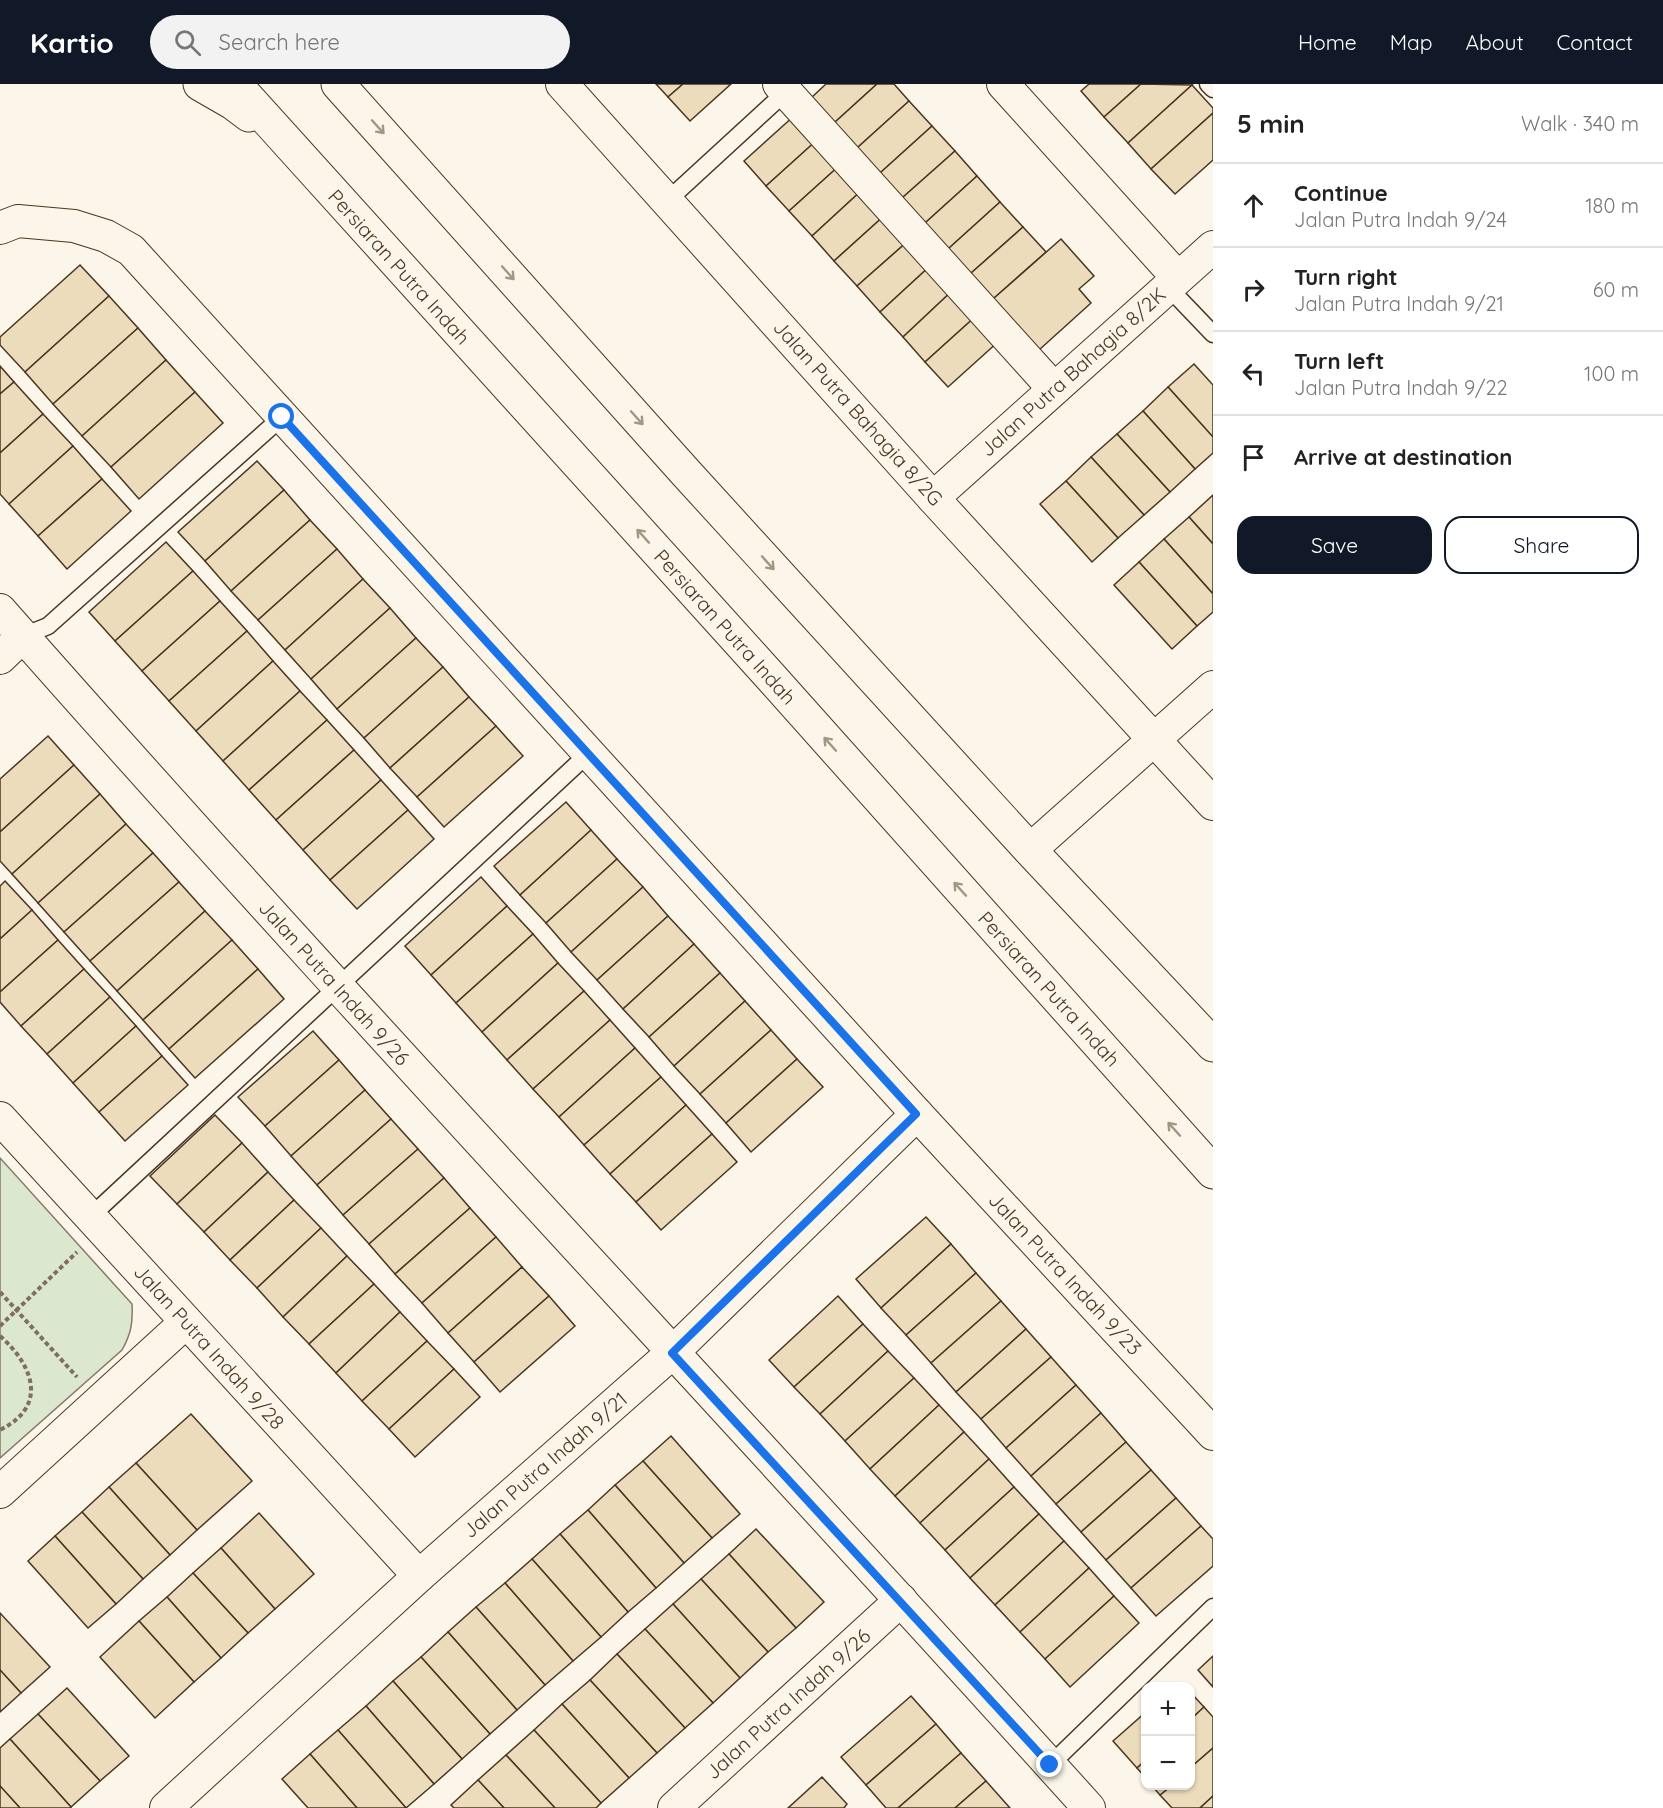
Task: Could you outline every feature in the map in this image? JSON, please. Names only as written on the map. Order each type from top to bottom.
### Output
[{"type":"main road","points":[[200,84],[233,103],[293,150]]},
{"type":"main road","name":"Persiaran Putra Indah","points":[[235,84],[1207,1164]]},
{"type":"main road","points":[[344,88],[695,483],[1030,850],[1213,1045]]},
{"type":"street","name":"Jalan Putra Bahagia 8/2G","points":[[562,84],[933,498],[1213,804]]},
{"type":"street","points":[[1003,84],[1173,283]]},
{"type":"street","points":[[786,86],[1054,389]]},
{"type":"street","name":"Jalan Putra Indah 9/23","points":[[0,228],[18,221],[74,226],[106,236],[131,250],[916,1114],[1213,1434]]},
{"type":"street","name":"Jalan Putra Bahagia 8/2K","points":[[933,498],[1213,247]]},
{"type":"street","name":"Jalan Putra Indah 9/26","points":[[0,610],[338,988],[901,1600],[1089,1808]]},
{"type":"street","points":[[0,658],[23,636]]},
{"type":"street","points":[[1030,850],[1213,687]]},
{"type":"street","name":"Jalan Putra Indah 9/21","points":[[177,1804],[419,1576],[672,1353],[916,1114]]},
{"type":"street","name":"Jalan Putra Indah 9/28","points":[[0,1118],[419,1576]]},
{"type":"street","points":[[0,1492],[186,1322]]},
{"type":"street","name":"Jalan Putra Indah 9/26","points":[[674,1808],[901,1600]]},
{"type":"lane","points":[[1208,84],[1213,89]]},
{"type":"lane","points":[[667,201],[786,86]]},
{"type":"lane","points":[[1173,283],[1213,334]]},
{"type":"lane","points":[[23,636],[48,626],[282,417]]},
{"type":"lane","points":[[90,1217],[588,753]]},
{"type":"lane","points":[[1050,1765],[1213,1606]]},
{"type":"path","points":[[1,1322],[81,1248]]},
{"type":"path","points":[[0,1292],[83,1384]]},
{"type":"path","points":[[0,1336],[21,1358],[32,1379],[30,1397],[22,1413],[0,1430]]},
{"type":"green space","points":[[0,1158],[132,1304],[132,1323],[122,1350],[0,1458]]},
{"type":"building","points":[[656,84],[683,84],[668,97]]},
{"type":"building","points":[[683,84],[731,84],[690,121],[668,97]]},
{"type":"building","points":[[826,84],[877,84],[834,123],[811,98]]},
{"type":"building","points":[[877,84],[894,84],[909,101],[857,148],[834,123]]},
{"type":"building","points":[[1089,84],[1141,84],[1104,117],[1081,91]]},
{"type":"building","points":[[1141,84],[1192,85],[1128,143],[1104,117]]},
{"type":"building","points":[[1192,85],[1213,108],[1213,113],[1151,169],[1128,143]]},
{"type":"building","points":[[909,101],[932,126],[880,173],[857,148]]},
{"type":"building","points":[[1213,113],[1213,160],[1175,194],[1151,169]]},
{"type":"building","points":[[795,115],[817,140],[766,186],[744,161]]},
{"type":"building","points":[[932,126],[955,151],[902,198],[880,173]]},
{"type":"building","points":[[817,140],[840,165],[789,211],[766,186]]},
{"type":"building","points":[[955,151],[977,176],[925,223],[902,198]]},
{"type":"building","points":[[840,165],[862,190],[812,236],[789,211]]},
{"type":"building","points":[[977,176],[1000,202],[948,249],[925,223]]},
{"type":"building","points":[[862,190],[885,215],[834,261],[812,236]]},
{"type":"building","points":[[1000,202],[1023,227],[970,274],[948,249]]},
{"type":"building","points":[[885,215],[908,241],[857,286],[834,261]]},
{"type":"building","points":[[1023,227],[1046,252],[993,299],[970,274]]},
{"type":"building","points":[[1061,239],[1094,276],[1079,289],[1091,303],[1039,350],[993,299]]},
{"type":"building","points":[[908,241],[930,266],[880,312],[857,286]]},
{"type":"building","points":[[80,265],[109,296],[25,372],[0,345],[0,337]]},
{"type":"building","points":[[930,266],[953,290],[903,337],[880,312]]},
{"type":"building","points":[[953,290],[976,316],[925,362],[903,337]]},
{"type":"building","points":[[109,296],[138,328],[53,404],[25,372]]},
{"type":"building","points":[[976,316],[999,341],[948,387],[925,362]]},
{"type":"building","points":[[138,328],[166,360],[82,436],[53,404]]},
{"type":"building","points":[[166,360],[195,392],[111,467],[82,436]]},
{"type":"building","points":[[1194,364],[1213,385],[1213,437],[1168,387]]},
{"type":"building","points":[[0,366],[14,382],[0,394]]},
{"type":"building","points":[[14,382],[43,414],[0,453],[0,394]]},
{"type":"building","points":[[1168,387],[1213,437],[1213,453],[1195,469],[1143,411]]},
{"type":"building","points":[[195,392],[223,423],[139,499],[111,467]]},
{"type":"building","points":[[1143,411],[1195,469],[1170,492],[1117,434]]},
{"type":"building","points":[[43,414],[73,446],[9,504],[0,494],[0,453]]},
{"type":"building","points":[[1117,434],[1170,492],[1144,515],[1091,457]]},
{"type":"building","points":[[73,446],[102,479],[38,536],[9,504]]},
{"type":"building","points":[[1091,457],[1144,515],[1118,538],[1066,481]]},
{"type":"building","points":[[257,461],[284,490],[205,561],[178,532]]},
{"type":"building","points":[[102,479],[131,511],[67,569],[38,536]]},
{"type":"building","points":[[1066,481],[1118,538],[1092,562],[1040,504]]},
{"type":"building","points":[[284,490],[310,520],[231,591],[205,561]]},
{"type":"building","points":[[1213,495],[1213,544],[1189,517]]},
{"type":"building","points":[[1189,517],[1213,544],[1213,594],[1164,539]]},
{"type":"building","points":[[310,520],[337,549],[258,620],[231,591]]},
{"type":"building","points":[[1164,539],[1213,594],[1213,612],[1197,626],[1139,562]]},
{"type":"building","points":[[166,542],[193,571],[115,641],[89,612]]},
{"type":"building","points":[[337,549],[363,579],[285,650],[258,620]]},
{"type":"building","points":[[1139,562],[1197,626],[1172,649],[1114,585]]},
{"type":"building","points":[[193,571],[220,601],[142,671],[115,641]]},
{"type":"building","points":[[363,579],[390,608],[311,679],[285,650]]},
{"type":"building","points":[[220,601],[247,631],[169,701],[142,671]]},
{"type":"building","points":[[390,608],[416,638],[337,709],[311,679]]},
{"type":"building","points":[[247,631],[273,661],[196,731],[169,701]]},
{"type":"building","points":[[416,638],[443,667],[364,738],[337,709]]},
{"type":"building","points":[[273,661],[300,691],[223,761],[196,731]]},
{"type":"building","points":[[443,667],[469,697],[390,768],[364,738]]},
{"type":"building","points":[[300,691],[327,720],[249,790],[223,761]]},
{"type":"building","points":[[469,697],[496,726],[417,797],[390,768]]},
{"type":"building","points":[[327,720],[354,750],[276,820],[249,790]]},
{"type":"building","points":[[496,726],[523,756],[444,827],[417,797]]},
{"type":"building","points":[[48,736],[74,765],[0,832],[0,779]]},
{"type":"building","points":[[354,750],[381,780],[303,850],[276,820]]},
{"type":"building","points":[[74,765],[100,794],[12,874],[0,861],[0,832]]},
{"type":"building","points":[[381,780],[408,810],[330,880],[303,850]]},
{"type":"building","points":[[100,794],[126,824],[38,903],[12,874]]},
{"type":"building","points":[[566,802],[591,830],[520,895],[494,866]]},
{"type":"building","points":[[408,810],[434,839],[357,909],[330,880]]},
{"type":"building","points":[[126,824],[153,853],[64,932],[38,903]]},
{"type":"building","points":[[591,830],[617,859],[546,923],[520,895]]},
{"type":"building","points":[[153,853],[179,882],[90,961],[64,932]]},
{"type":"building","points":[[617,859],[643,887],[571,952],[546,923]]},
{"type":"building","points":[[481,877],[507,906],[431,975],[405,946]]},
{"type":"building","points":[[5,881],[32,910],[0,939],[0,886]]},
{"type":"building","points":[[179,882],[205,911],[117,991],[90,961]]},
{"type":"building","points":[[643,887],[668,916],[597,980],[571,952]]},
{"type":"building","points":[[507,906],[533,934],[456,1003],[431,975]]},
{"type":"building","points":[[32,910],[58,940],[0,992],[0,939]]},
{"type":"building","points":[[205,911],[232,940],[143,1020],[117,991]]},
{"type":"building","points":[[668,916],[694,944],[623,1009],[597,980]]},
{"type":"building","points":[[533,934],[558,963],[482,1032],[456,1003]]},
{"type":"building","points":[[58,940],[84,969],[21,1026],[0,1002],[0,992]]},
{"type":"building","points":[[232,940],[258,969],[169,1049],[143,1020]]},
{"type":"building","points":[[694,944],[720,973],[649,1037],[623,1009]]},
{"type":"building","points":[[558,963],[584,991],[507,1060],[482,1032]]},
{"type":"building","points":[[84,969],[110,997],[47,1054],[21,1026]]},
{"type":"building","points":[[258,969],[284,999],[195,1078],[169,1049]]},
{"type":"building","points":[[720,973],[745,1001],[674,1066],[649,1037]]},
{"type":"building","points":[[584,991],[610,1020],[533,1089],[507,1060]]},
{"type":"building","points":[[110,997],[136,1026],[73,1083],[47,1054]]},
{"type":"building","points":[[745,1001],[771,1030],[700,1094],[674,1066]]},
{"type":"building","points":[[610,1020],[635,1048],[559,1117],[533,1089]]},
{"type":"building","points":[[136,1026],[162,1056],[99,1112],[73,1083]]},
{"type":"building","points":[[771,1030],[797,1059],[726,1123],[700,1094]]},
{"type":"building","points":[[313,1031],[339,1060],[265,1126],[238,1097]]},
{"type":"building","points":[[635,1048],[661,1077],[584,1145],[559,1117]]},
{"type":"building","points":[[162,1056],[188,1085],[125,1141],[99,1112]]},
{"type":"building","points":[[797,1059],[823,1087],[751,1152],[726,1123]]},
{"type":"building","points":[[339,1060],[365,1090],[291,1156],[265,1126]]},
{"type":"building","points":[[661,1077],[686,1105],[610,1174],[584,1145]]},
{"type":"building","points":[[365,1090],[391,1119],[317,1185],[291,1156]]},
{"type":"building","points":[[686,1105],[712,1134],[636,1202],[610,1174]]},
{"type":"building","points":[[215,1115],[242,1143],[177,1204],[150,1176]]},
{"type":"building","points":[[391,1119],[418,1149],[343,1215],[317,1185]]},
{"type":"building","points":[[712,1134],[737,1162],[661,1230],[636,1202]]},
{"type":"building","points":[[242,1143],[268,1172],[204,1232],[177,1204]]},
{"type":"building","points":[[418,1149],[444,1178],[369,1244],[343,1215]]},
{"type":"building","points":[[268,1172],[294,1200],[230,1260],[204,1232]]},
{"type":"building","points":[[444,1178],[470,1208],[395,1274],[369,1244]]},
{"type":"building","points":[[294,1200],[321,1228],[257,1288],[230,1260]]},
{"type":"building","points":[[470,1208],[496,1237],[422,1303],[395,1274]]},
{"type":"building","points":[[926,1217],[951,1244],[881,1308],[856,1279]]},
{"type":"building","points":[[321,1228],[347,1256],[283,1317],[257,1288]]},
{"type":"building","points":[[496,1237],[522,1267],[448,1333],[422,1303]]},
{"type":"building","points":[[951,1244],[976,1273],[906,1335],[881,1308]]},
{"type":"building","points":[[347,1256],[374,1284],[309,1344],[283,1317]]},
{"type":"building","points":[[522,1267],[549,1296],[474,1362],[448,1333]]},
{"type":"building","points":[[976,1273],[1001,1301],[931,1363],[906,1335]]},
{"type":"building","points":[[374,1284],[400,1312],[336,1373],[309,1344]]},
{"type":"building","points":[[549,1296],[575,1326],[500,1392],[474,1362]]},
{"type":"building","points":[[838,1296],[863,1324],[794,1387],[769,1360]]},
{"type":"building","points":[[1001,1301],[1026,1329],[956,1392],[931,1363]]},
{"type":"building","points":[[400,1312],[427,1341],[362,1401],[336,1373]]},
{"type":"building","points":[[863,1324],[888,1351],[820,1414],[794,1387]]},
{"type":"building","points":[[1026,1329],[1051,1357],[981,1419],[956,1392]]},
{"type":"building","points":[[427,1341],[454,1369],[389,1429],[362,1401]]},
{"type":"building","points":[[888,1351],[914,1378],[845,1441],[820,1414]]},
{"type":"building","points":[[1051,1357],[1076,1385],[1006,1448],[981,1419]]},
{"type":"building","points":[[454,1369],[480,1397],[415,1457],[389,1429]]},
{"type":"building","points":[[914,1378],[939,1405],[870,1469],[845,1441]]},
{"type":"building","points":[[1076,1385],[1101,1413],[1031,1476],[1006,1448]]},
{"type":"building","points":[[939,1405],[964,1432],[895,1496],[870,1469]]},
{"type":"building","points":[[1101,1413],[1126,1442],[1056,1504],[1031,1476]]},
{"type":"building","points":[[191,1414],[252,1481],[197,1530],[136,1463]]},
{"type":"building","points":[[964,1432],[989,1459],[920,1523],[895,1496]]},
{"type":"building","points":[[671,1436],[740,1514],[712,1538],[643,1461]]},
{"type":"building","points":[[1126,1442],[1151,1470],[1081,1532],[1056,1504]]},
{"type":"building","points":[[989,1459],[1014,1487],[945,1550],[920,1523]]},
{"type":"building","points":[[643,1461],[712,1538],[684,1563],[615,1485]]},
{"type":"building","points":[[136,1463],[197,1530],[170,1555],[109,1487]]},
{"type":"building","points":[[1151,1470],[1176,1498],[1106,1560],[1081,1532]]},
{"type":"building","points":[[615,1485],[684,1563],[656,1588],[588,1510]]},
{"type":"building","points":[[109,1487],[170,1555],[143,1579],[82,1512]]},
{"type":"building","points":[[1014,1487],[1039,1514],[970,1578],[945,1550]]},
{"type":"building","points":[[1176,1498],[1201,1526],[1131,1588],[1106,1560]]},
{"type":"building","points":[[588,1510],[656,1588],[628,1612],[560,1534]]},
{"type":"building","points":[[82,1512],[143,1579],[116,1604],[55,1536]]},
{"type":"building","points":[[259,1513],[314,1574],[275,1609],[221,1548]]},
{"type":"building","points":[[1039,1514],[1064,1541],[995,1605],[970,1578]]},
{"type":"building","points":[[1201,1526],[1213,1539],[1213,1566],[1156,1616],[1131,1588]]},
{"type":"building","points":[[756,1529],[824,1602],[796,1628],[729,1554]]},
{"type":"building","points":[[560,1534],[628,1612],[601,1637],[532,1559]]},
{"type":"building","points":[[55,1536],[116,1604],[88,1628],[28,1561]]},
{"type":"building","points":[[1064,1541],[1089,1568],[1020,1632],[995,1605]]},
{"type":"building","points":[[221,1548],[275,1609],[248,1633],[193,1573]]},
{"type":"building","points":[[729,1554],[796,1628],[768,1652],[701,1579]]},
{"type":"building","points":[[532,1559],[601,1637],[573,1661],[505,1583]]},
{"type":"building","points":[[1089,1568],[1114,1596],[1045,1659],[1020,1632]]},
{"type":"building","points":[[193,1573],[248,1633],[221,1658],[167,1597]]},
{"type":"building","points":[[701,1579],[768,1652],[740,1678],[673,1604]]},
{"type":"building","points":[[505,1583],[573,1661],[545,1685],[476,1607]]},
{"type":"building","points":[[1114,1596],[1139,1623],[1070,1687],[1045,1659]]},
{"type":"building","points":[[167,1597],[221,1658],[194,1682],[139,1621]]},
{"type":"building","points":[[673,1604],[740,1678],[713,1703],[645,1629]]},
{"type":"building","points":[[476,1607],[545,1685],[517,1710],[448,1632]]},
{"type":"building","points":[[0,1613],[50,1667],[21,1693],[0,1670]]},
{"type":"building","points":[[139,1621],[194,1682],[155,1718],[100,1657]]},
{"type":"building","points":[[645,1629],[713,1703],[685,1728],[617,1654]]},
{"type":"building","points":[[448,1632],[517,1710],[490,1734],[421,1657]]},
{"type":"building","points":[[617,1654],[685,1728],[657,1753],[590,1680]]},
{"type":"building","points":[[1213,1656],[1213,1687],[1198,1670]]},
{"type":"building","points":[[421,1657],[490,1734],[462,1759],[393,1681]]},
{"type":"building","points":[[0,1670],[21,1693],[0,1712]]},
{"type":"building","points":[[590,1680],[657,1753],[629,1778],[562,1704]]},
{"type":"building","points":[[393,1681],[462,1759],[434,1784],[366,1706]]},
{"type":"building","points":[[67,1688],[129,1756],[100,1781],[38,1714]]},
{"type":"building","points":[[911,1696],[936,1724],[866,1785],[841,1757]]},
{"type":"building","points":[[1195,1697],[1204,1707],[1195,1715]]},
{"type":"building","points":[[562,1704],[629,1778],[601,1803],[534,1730]]},
{"type":"building","points":[[366,1706],[434,1784],[406,1808],[338,1730]]},
{"type":"building","points":[[1204,1707],[1213,1717],[1213,1748],[1195,1764],[1195,1736],[1195,1715]]},
{"type":"building","points":[[38,1714],[100,1781],[71,1807],[10,1739]]},
{"type":"building","points":[[1141,1716],[1141,1764],[1137,1768],[1113,1741]]},
{"type":"building","points":[[936,1724],[961,1753],[898,1808],[886,1808],[866,1785]]},
{"type":"building","points":[[338,1730],[406,1808],[357,1808],[310,1754]]},
{"type":"building","points":[[534,1730],[601,1803],[596,1808],[555,1808],[506,1755]]},
{"type":"building","points":[[10,1739],[70,1808],[20,1808],[0,1786],[0,1748]]},
{"type":"building","points":[[1213,1748],[1213,1796],[1200,1808],[1172,1808],[1160,1795],[1166,1790],[1195,1790],[1195,1764]]},
{"type":"building","points":[[961,1753],[986,1781],[955,1808],[898,1808]]},
{"type":"building","points":[[310,1754],[357,1808],[308,1808],[282,1779]]},
{"type":"building","points":[[506,1755],[555,1808],[504,1808],[478,1780]]},
{"type":"building","points":[[822,1777],[847,1804],[844,1808],[788,1808]]},
{"type":"building","points":[[478,1780],[504,1808],[454,1808],[451,1805]]},
{"type":"building","points":[[986,1781],[1010,1808],[955,1808]]},
{"type":"building","points":[[0,1786],[20,1808],[0,1808]]},
{"type":"building","points":[[1156,1790],[1166,1790],[1160,1795]]},
{"type":"building","points":[[1213,1796],[1213,1808],[1200,1808]]},
{"type":"route","points":[[282,417],[916,1114],[672,1353],[1050,1765]]}]
